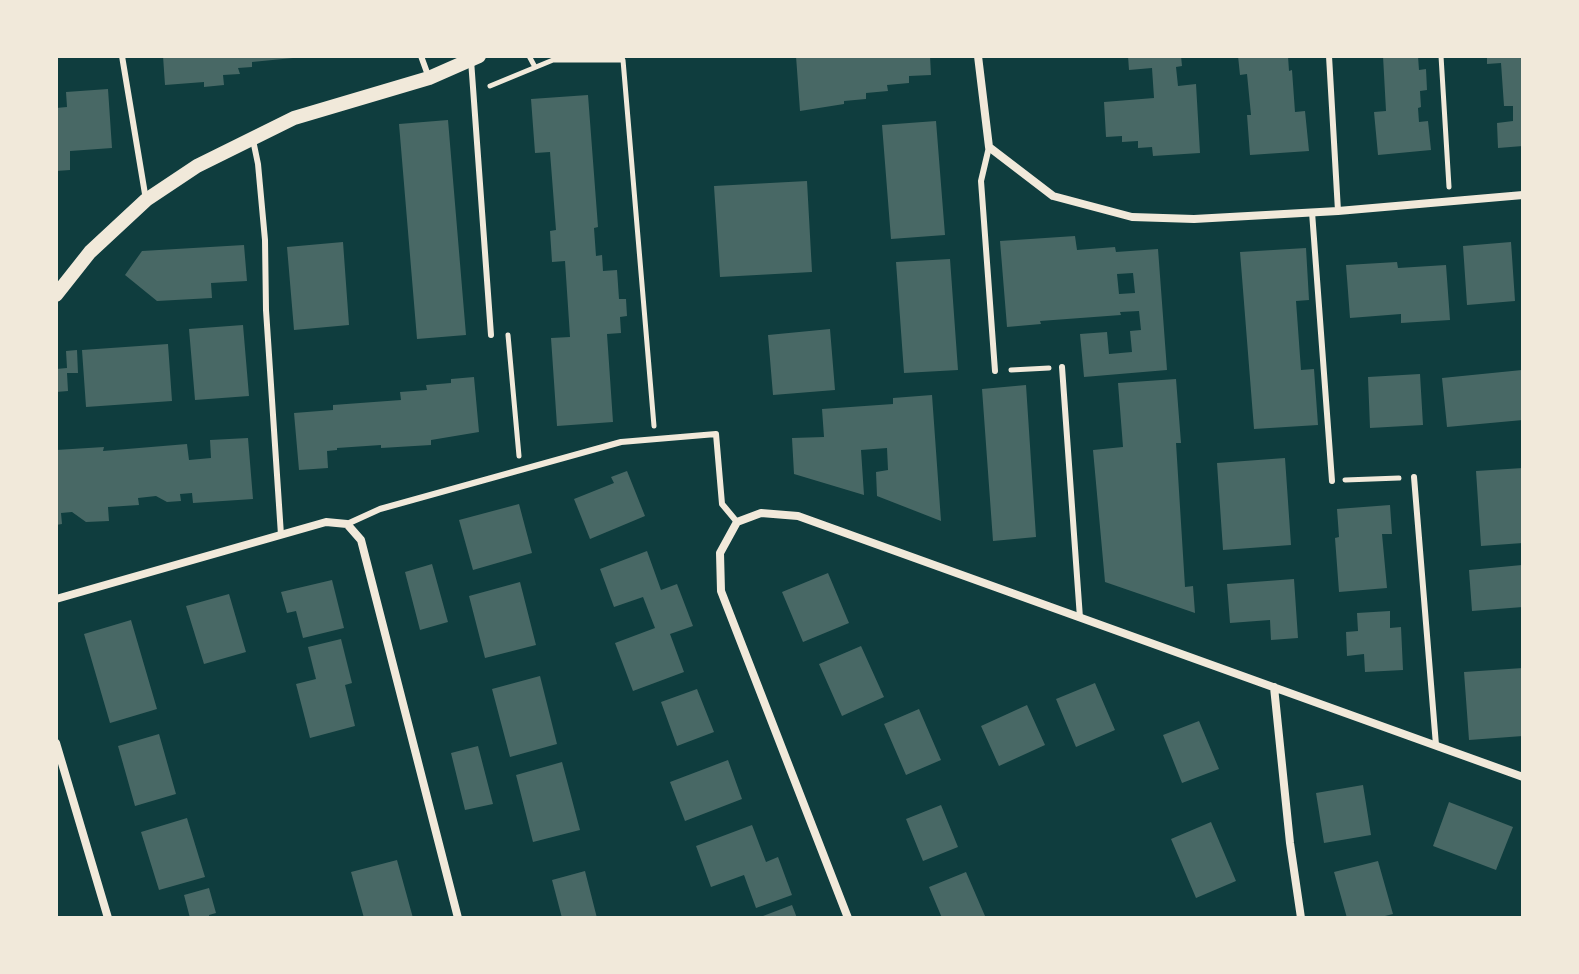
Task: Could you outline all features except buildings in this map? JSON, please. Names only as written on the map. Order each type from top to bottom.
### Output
[{"type":"street","points":[[978,56],[989,147],[1053,196],[1132,217],[1194,219],[1338,211],[1523,195]]},
{"type":"street","points":[[56,295],[90,252],[146,200],[197,166],[294,118],[429,78],[475,58]]},
{"type":"street","points":[[848,918],[721,591],[720,553],[737,522],[761,513],[798,516],[1523,777]]},
{"type":"street","points":[[56,599],[326,522],[347,524],[361,540],[458,918]]},
{"type":"street","points":[[1274,687],[1301,918]]},
{"type":"street","points":[[56,743],[108,918]]},
{"type":"lane","points":[[122,56],[146,200]]},
{"type":"lane","points":[[421,56],[429,78]]},
{"type":"lane","points":[[1329,56],[1338,211]]},
{"type":"lane","points":[[475,58],[473,93],[491,335]]},
{"type":"lane","points":[[252,137],[258,164],[265,240],[267,325],[281,535]]},
{"type":"lane","points":[[989,147],[981,181],[995,371]]},
{"type":"lane","points":[[1312,212],[1332,481]]},
{"type":"lane","points":[[1062,367],[1080,618]]},
{"type":"lane","points":[[347,524],[380,509],[621,442],[716,434],[722,504],[737,522]]},
{"type":"lane","points":[[1414,477],[1436,745]]},
{"type":"path","points":[[529,56],[535,67]]},
{"type":"path","points":[[1441,56],[1450,202]]},
{"type":"path","points":[[473,93],[553,60],[626,58],[655,439]]},
{"type":"path","points":[[491,335],[508,335],[520,469]]},
{"type":"path","points":[[995,371],[1062,367]]},
{"type":"path","points":[[1332,481],[1414,477]]}]
